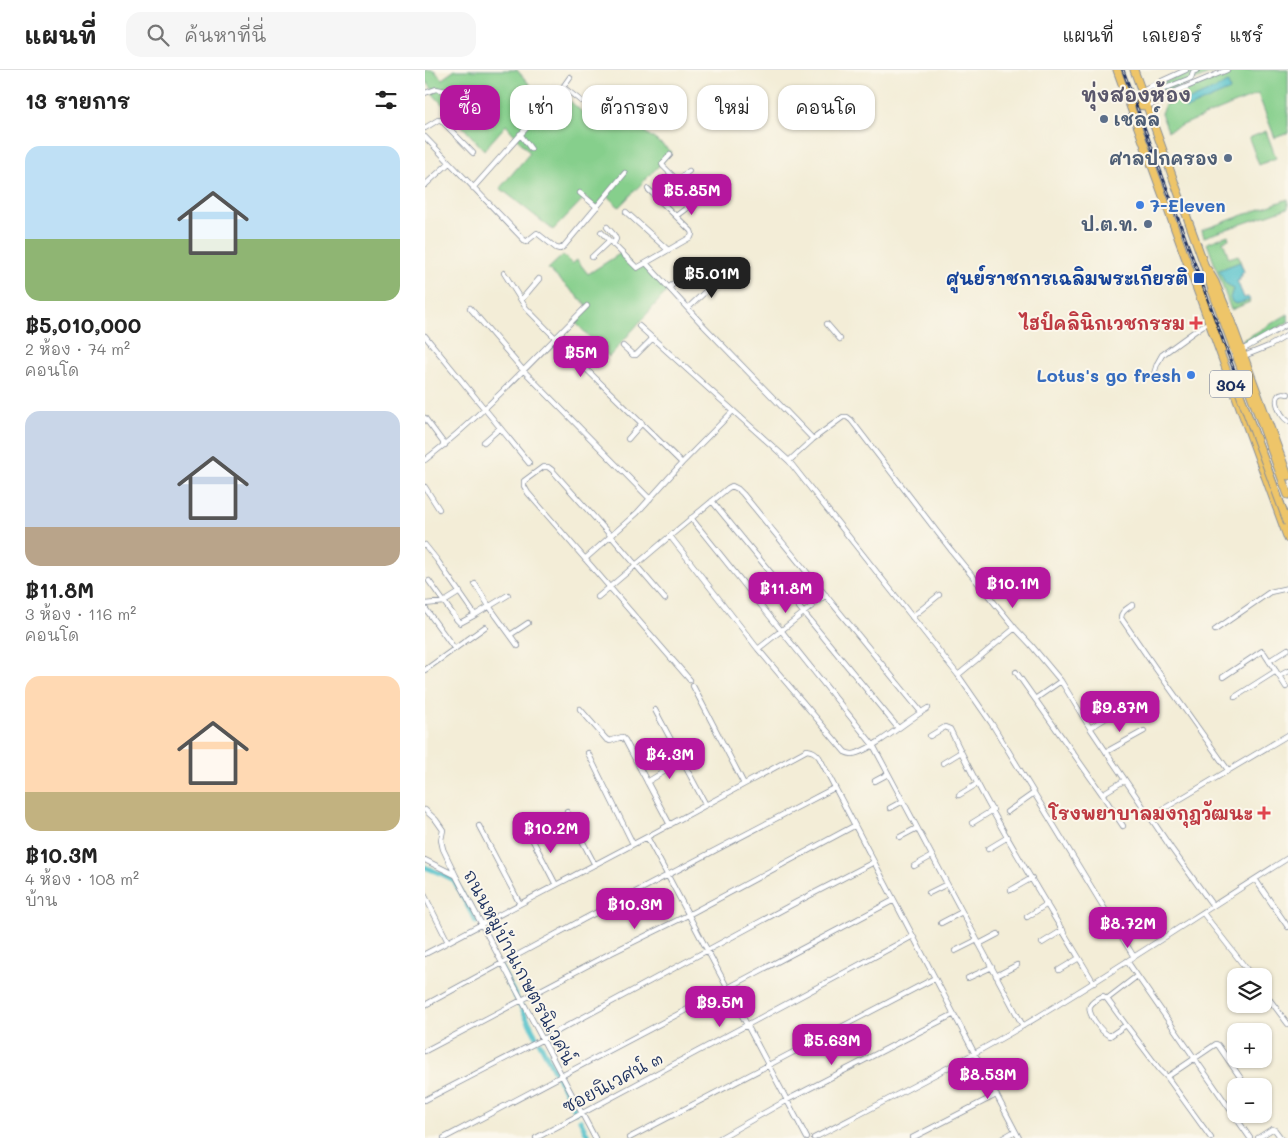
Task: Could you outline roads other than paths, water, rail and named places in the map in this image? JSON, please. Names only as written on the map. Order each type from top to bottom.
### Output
[{"type":"main road","name":"304","points":[[1117,70],[1273,498],[1286,523]]},
{"type":"main road","name":"304","points":[[1134,70],[1212,290],[1288,495]]},
{"type":"main road","points":[[1125,92],[1133,101],[1142,106],[1147,106]]},
{"type":"main road","name":"304","points":[[1204,264],[1215,282],[1288,476]]},
{"type":"main road","name":"304","points":[[1191,271],[1203,293],[1234,378],[1286,523],[1288,539]]},
{"type":"main road","points":[[1273,498],[1283,503],[1288,502]]},
{"type":"street","points":[[1142,90],[1186,70]]},
{"type":"street","points":[[1161,90],[1191,78],[1193,72],[1197,70]]},
{"type":"street","points":[[1147,106],[1155,103],[1160,98],[1227,70]]},
{"type":"street","points":[[564,85],[570,77]]},
{"type":"street","points":[[1155,84],[1156,93],[1160,98]]},
{"type":"street","points":[[425,93],[436,89],[440,90]]},
{"type":"street","points":[[572,94],[581,102]]},
{"type":"street","points":[[425,128],[441,120],[473,153]]},
{"type":"street","points":[[473,188],[524,130]]},
{"type":"street","points":[[520,134],[531,149]]},
{"type":"street","points":[[425,137],[526,242],[537,233],[560,249],[625,174]]},
{"type":"street","points":[[670,154],[663,162],[663,166],[677,180]]},
{"type":"street","points":[[425,185],[449,163]]},
{"type":"street","points":[[657,198],[689,171]]},
{"type":"street","points":[[601,232],[637,268],[691,237],[691,231],[648,189]]},
{"type":"street","points":[[579,192],[597,208]]},
{"type":"street","points":[[675,216],[696,201]]},
{"type":"street","points":[[626,212],[668,250]]},
{"type":"street","points":[[592,257],[616,239],[607,227]]},
{"type":"street","points":[[646,263],[813,439]]},
{"type":"street","points":[[669,288],[687,271]]},
{"type":"street","points":[[504,273],[526,308],[682,464]]},
{"type":"street","points":[[688,308],[722,276]]},
{"type":"street","points":[[522,299],[539,279]]},
{"type":"street","points":[[425,460],[445,445],[485,409],[587,306]]},
{"type":"street","points":[[470,308],[523,370],[650,499]]},
{"type":"street","points":[[1155,382],[1153,374],[1162,355],[1208,323]]},
{"type":"street","points":[[827,324],[840,339]]},
{"type":"street","points":[[1243,353],[1288,324]]},
{"type":"street","points":[[639,326],[789,461],[958,675],[992,724],[1135,957]]},
{"type":"street","points":[[1243,353],[1269,346],[1288,335]]},
{"type":"street","points":[[425,336],[529,463]]},
{"type":"street","points":[[623,346],[633,355],[636,355],[652,339]]},
{"type":"street","points":[[1288,394],[1281,394],[1276,401],[1280,413],[1288,421]]},
{"type":"street","points":[[585,559],[637,513],[733,411]]},
{"type":"street","points":[[789,461],[813,439],[843,418],[847,416],[851,420],[951,550],[1061,682],[1150,817],[1213,906]]},
{"type":"street","points":[[425,418],[445,445]]},
{"type":"street","points":[[628,439],[642,423]]},
{"type":"street","points":[[484,442],[500,428]]},
{"type":"street","points":[[665,599],[553,470],[543,467],[524,481],[524,486],[528,493],[690,680]]},
{"type":"street","points":[[598,597],[691,518],[732,486],[743,494],[921,712]]},
{"type":"street","points":[[425,487],[439,509]]},
{"type":"street","points":[[712,501],[898,728]]},
{"type":"street","points":[[691,518],[873,745],[1023,1026]]},
{"type":"street","points":[[670,536],[758,648],[845,752],[857,753],[873,745],[928,708]]},
{"type":"street","points":[[425,545],[475,614]]},
{"type":"street","points":[[429,581],[460,623],[508,595]]},
{"type":"street","points":[[475,584],[518,646]]},
{"type":"street","points":[[1215,630],[1270,592],[1288,588]]},
{"type":"street","points":[[454,648],[425,606],[444,602],[460,592]]},
{"type":"street","points":[[758,648],[826,595]]},
{"type":"street","points":[[912,617],[939,595]]},
{"type":"street","points":[[1132,605],[1121,614],[1121,618],[1228,770]]},
{"type":"street","points":[[510,635],[528,622]]},
{"type":"street","points":[[425,668],[485,627]]},
{"type":"street","points":[[958,675],[1015,628]]},
{"type":"street","points":[[1269,660],[1288,649]]},
{"type":"street","points":[[1223,677],[1262,652],[1286,686]]},
{"type":"street","points":[[1235,697],[1276,671]]},
{"type":"street","points":[[1279,676],[1288,671]]},
{"type":"street","points":[[1016,672],[1123,826]]},
{"type":"street","points":[[1035,700],[1061,682]]},
{"type":"street","points":[[693,686],[744,784]]},
{"type":"street","points":[[1090,728],[1140,697]]},
{"type":"street","points":[[580,709],[606,740],[610,741],[622,737],[670,825]]},
{"type":"street","points":[[655,710],[706,805]]},
{"type":"street","points":[[930,736],[945,727],[950,729],[977,784],[1094,982]]},
{"type":"street","points":[[1106,752],[1144,731]]},
{"type":"street","points":[[1150,817],[1288,736]]},
{"type":"street","points":[[425,954],[647,838],[807,750],[815,752],[875,862],[1019,1138]]},
{"type":"street","points":[[943,763],[961,752]]},
{"type":"street","points":[[588,753],[633,844]]},
{"type":"street","points":[[647,782],[682,761]]},
{"type":"street","points":[[875,781],[888,774]]},
{"type":"street","points":[[1102,794],[1125,780]]},
{"type":"street","points":[[959,795],[977,784]]},
{"type":"street","points":[[425,1004],[835,788]]},
{"type":"street","points":[[1007,812],[1035,793]]},
{"type":"street","points":[[890,808],[903,802]]},
{"type":"street","name":"ถนนหมู่บ้านเกษตรนิเวศน์","points":[[425,810],[443,830],[441,840],[443,849],[456,876],[595,1138]]},
{"type":"street","points":[[972,823],[993,810]]},
{"type":"street","points":[[567,812],[595,865]]},
{"type":"street","points":[[479,826],[520,904]]},
{"type":"street","points":[[425,1051],[854,826]]},
{"type":"street","points":[[900,837],[917,828]]},
{"type":"street","points":[[528,831],[556,885]]},
{"type":"street","points":[[988,849],[1008,837]]},
{"type":"street","points":[[647,838],[669,876],[807,1138]]},
{"type":"street","points":[[914,866],[932,856]]},
{"type":"street","points":[[814,1138],[1023,1026],[1135,957],[1288,858]]},
{"type":"street","points":[[425,860],[456,876]]},
{"type":"street","points":[[425,1100],[875,862]]},
{"type":"street","points":[[1011,890],[1032,878]]},
{"type":"street","points":[[1255,879],[1288,927]]},
{"type":"street","points":[[929,893],[947,884]]},
{"type":"street","points":[[425,896],[448,942]]},
{"type":"street","points":[[444,1138],[894,900]]},
{"type":"street","points":[[1027,917],[1047,904]]},
{"type":"street","points":[[941,922],[962,912]]},
{"type":"street","points":[[1203,913],[1246,968]]},
{"type":"street","points":[[1042,943],[1063,930]]},
{"type":"street","points":[[955,951],[999,934]]},
{"type":"street","name":"ซอยนิเวศน์ ๓","points":[[536,1138],[913,936]]},
{"type":"street","points":[[1059,970],[1079,958]]},
{"type":"street","points":[[1127,961],[1250,1138]]},
{"type":"street","points":[[996,976],[1017,965]]},
{"type":"street","points":[[968,978],[991,967]]},
{"type":"street","points":[[1107,999],[1137,976]]},
{"type":"street","points":[[629,1138],[935,978]]},
{"type":"street","points":[[1126,1025],[1110,1036],[1106,1034],[1090,1013],[1091,1004],[1103,996],[1107,999],[1211,1138]]},
{"type":"street","points":[[1272,1003],[1288,1024]]},
{"type":"street","points":[[720,1138],[787,1100],[954,1014]]},
{"type":"street","points":[[1167,1077],[1217,1044],[1241,1078]]},
{"type":"street","points":[[911,1138],[996,1095]]},
{"type":"street","points":[[1258,1138],[1272,1129],[1281,1138]]},
{"type":"street","points":[[1003,1138],[1015,1132]]},
{"type":"water","points":[[1228,83],[1230,90],[1186,109],[1183,103]]},
{"type":"water","points":[[1240,262],[1244,272],[1239,277],[1240,280],[1237,281],[1244,298],[1248,297],[1250,300],[1236,304],[1230,298],[1233,289],[1225,283],[1219,270]]},
{"type":"waterway","points":[[425,867],[454,880],[476,922]]},
{"type":"waterway","points":[[500,967],[517,999]]},
{"type":"waterway","points":[[520,1005],[537,1038]]},
{"type":"waterway","points":[[540,1043],[557,1076]]},
{"type":"waterway","points":[[559,1080],[576,1112]]},
{"type":"waterway","points":[[580,1120],[589,1138]]},
{"type":"railway","points":[[1123,70],[1288,516]]},
{"type":"place","name":"เชลล์","points":[[1104,119]]},
{"type":"place","name":"ศาลปกครอง","points":[[1228,158]]},
{"type":"place","name":"7-Eleven","points":[[1140,205]]},
{"type":"place","name":"ป.ต.ท.","points":[[1148,224]]},
{"type":"place","name":"ศูนย์ราชการเฉลิมพระเกียรติ","points":[[1199,278]]},
{"type":"place","name":"ไฮป์คลินิกเวชกรรม","points":[[1196,323]]},
{"type":"place","name":"Lotus's go fresh","points":[[1191,375]]},
{"type":"place","name":"โรงพยาบาลมงกุฎวัฒนะ","points":[[1264,813]]},
{"type":"district","name":"ทุ่งสองห้อง","points":[[1136,94]]}]
